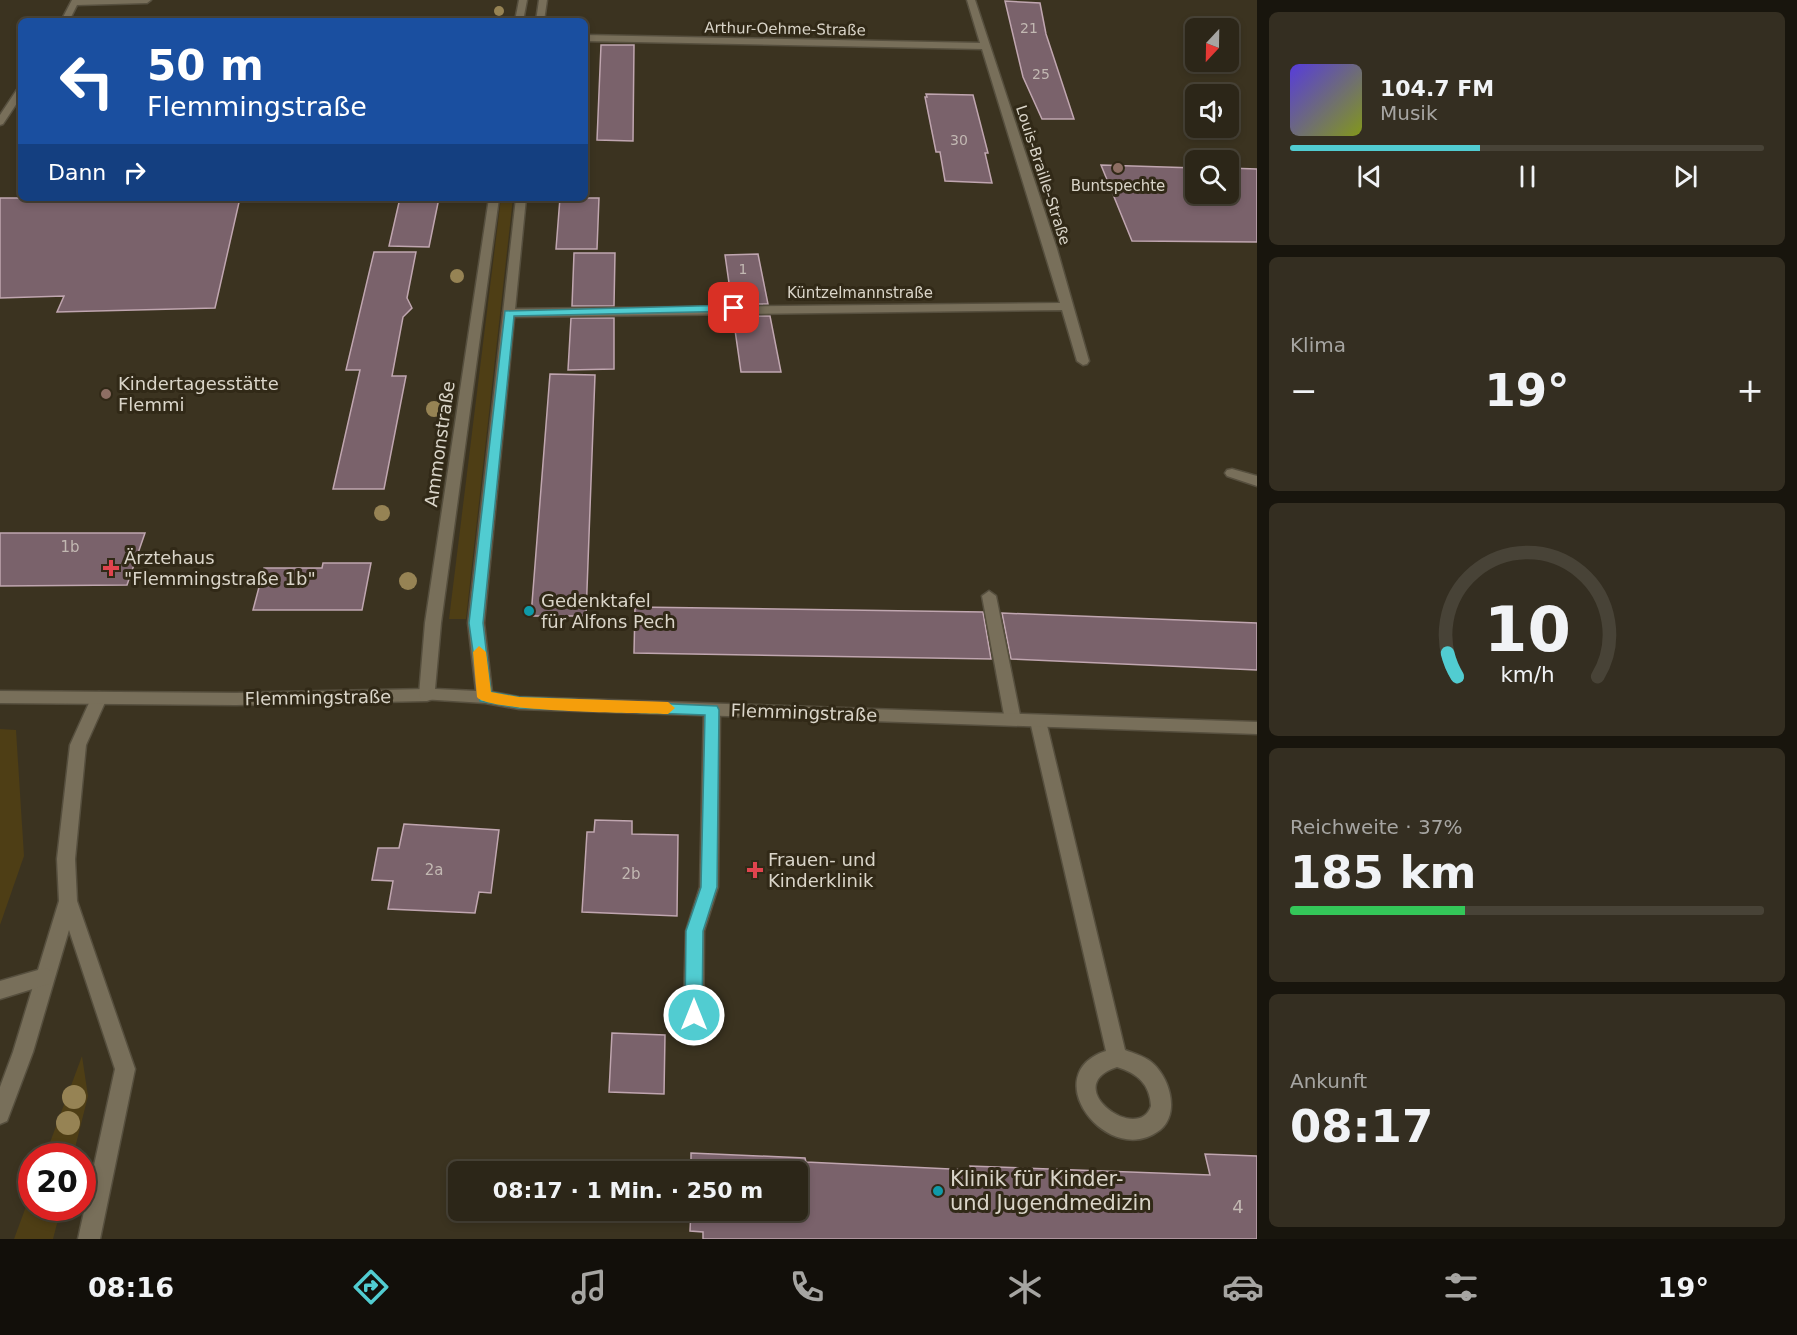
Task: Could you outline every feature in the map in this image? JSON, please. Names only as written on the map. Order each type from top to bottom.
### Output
[{"type":"street","points":[[67,18],[75,2],[147,0]]},
{"type":"street","points":[[520,18],[524,0]]},
{"type":"street","points":[[540,18],[543,0]]},
{"type":"street","name":"Louis-Braille-Straße","points":[[971,0],[1083,361]]},
{"type":"street","name":"Arthur-Oehme-Straße","points":[[588,38],[985,46]]},
{"type":"street","points":[[0,122],[18,95]]},
{"type":"street","name":"Ammonstraße","points":[[428,695],[433,623],[494,201]]},
{"type":"street","points":[[485,697],[476,623],[521,201]]},
{"type":"street","name":"Küntzelmannstraße","points":[[509,313],[1067,306]]},
{"type":"street","points":[[1232,474],[1257,481]]},
{"type":"street","points":[[989,596],[1013,720]]},
{"type":"street","name":"Flemmingstraße","points":[[0,697],[236,699],[428,695],[485,697],[519,703],[1257,728]]},
{"type":"street","points":[[89,1239],[125,1069],[68,901],[66,859],[78,745],[99,698]]},
{"type":"street","points":[[693,1036],[694,931],[709,887],[712,710]]},
{"type":"street","points":[[1038,721],[1118,1058]]},
{"type":"street","points":[[0,1114],[23,1052],[68,901]]},
{"type":"street","points":[[0,990],[45,977]]},
{"type":"shaded area","points":[[501,201],[513,201],[466,619],[449,619]]},
{"type":"shaded area","points":[[0,729],[16,730],[24,856],[0,925]]},
{"type":"shaded area","points":[[82,1056],[88,1096],[76,1143],[50,1143]]},
{"type":"shaded area","points":[[21,1221],[58,1221],[53,1239],[14,1239]]},
{"type":"building","points":[[1005,1],[1040,3],[1046,34],[1074,119],[1042,119],[1023,77]]},
{"type":"building","points":[[601,45],[634,45],[633,141],[597,140]]},
{"type":"building","points":[[926,94],[973,95],[988,153],[985,153],[992,183],[945,181],[940,152],[936,152]]},
{"type":"building","points":[[1101,165],[1185,168],[1185,204],[1239,204],[1239,168],[1257,169],[1257,242],[1132,241]]},
{"type":"building","points":[[0,198],[18,198],[18,201],[239,201],[215,308],[57,312],[64,296],[0,298]]},
{"type":"building","points":[[588,198],[599,198],[597,249],[556,249],[560,201],[588,201]]},
{"type":"building","points":[[399,201],[438,201],[429,247],[389,246]]},
{"type":"building","points":[[374,252],[416,252],[407,298],[412,308],[403,317],[392,376],[406,376],[384,489],[333,489],[360,370],[346,370]]},
{"type":"building","points":[[574,253],[615,253],[614,306],[572,306]]},
{"type":"building","points":[[758,254],[768,304],[732,304],[725,255]]},
{"type":"building","points":[[733,316],[770,316],[781,372],[741,372]]},
{"type":"building","points":[[571,318],[614,318],[614,369],[568,370]]},
{"type":"building","points":[[550,374],[595,375],[586,616],[531,616]]},
{"type":"building","points":[[0,533],[145,533],[127,585],[0,586]]},
{"type":"building","points":[[323,563],[371,563],[362,610],[253,610],[264,568],[322,568]]},
{"type":"building","points":[[635,607],[983,612],[991,659],[634,653]]},
{"type":"building","points":[[1002,613],[1257,623],[1257,670],[1011,659]]},
{"type":"building","points":[[595,820],[632,821],[632,834],[678,835],[677,916],[582,912],[587,832],[594,832]]},
{"type":"building","points":[[404,824],[499,830],[491,893],[479,892],[475,913],[388,909],[393,881],[372,880],[378,848],[399,848]]},
{"type":"building","points":[[612,1033],[665,1035],[664,1094],[609,1092]]},
{"type":"building","name":"Klinik für Kinder- und Jugendmedizin","points":[[691,1153],[805,1158],[806,1161],[691,1161]]},
{"type":"building","name":"Klinik für Kinder- und Jugendmedizin","points":[[1205,1154],[1257,1156],[1257,1239],[703,1239],[703,1232],[690,1231],[690,1221],[808,1221],[808,1162],[971,1170],[970,1166],[1210,1175]]},
{"type":"slow traffic","points":[[479,652],[485,697],[519,703],[668,708]]},
{"type":"place","name":"Buntspechte","points":[[1118,168]]},
{"type":"place","name":"Kindertagesstätte Flemmi","points":[[106,394]]},
{"type":"place","name":"Ärztehaus \"Flemmingstraße 1b\"","points":[[111,568]]},
{"type":"place","name":"Gedenktafel für Alfons Pech","points":[[529,611]]},
{"type":"place","name":"Frauen- und Kinderklinik","points":[[755,870]]},
{"type":"place","name":"Klinik für Kinder- und Jugendmedizin","points":[[938,1191]]},
{"type":"route","points":[[694,1015],[694,931],[709,887],[712,710],[519,703],[485,697],[476,623],[509,313],[734,308]]}]
